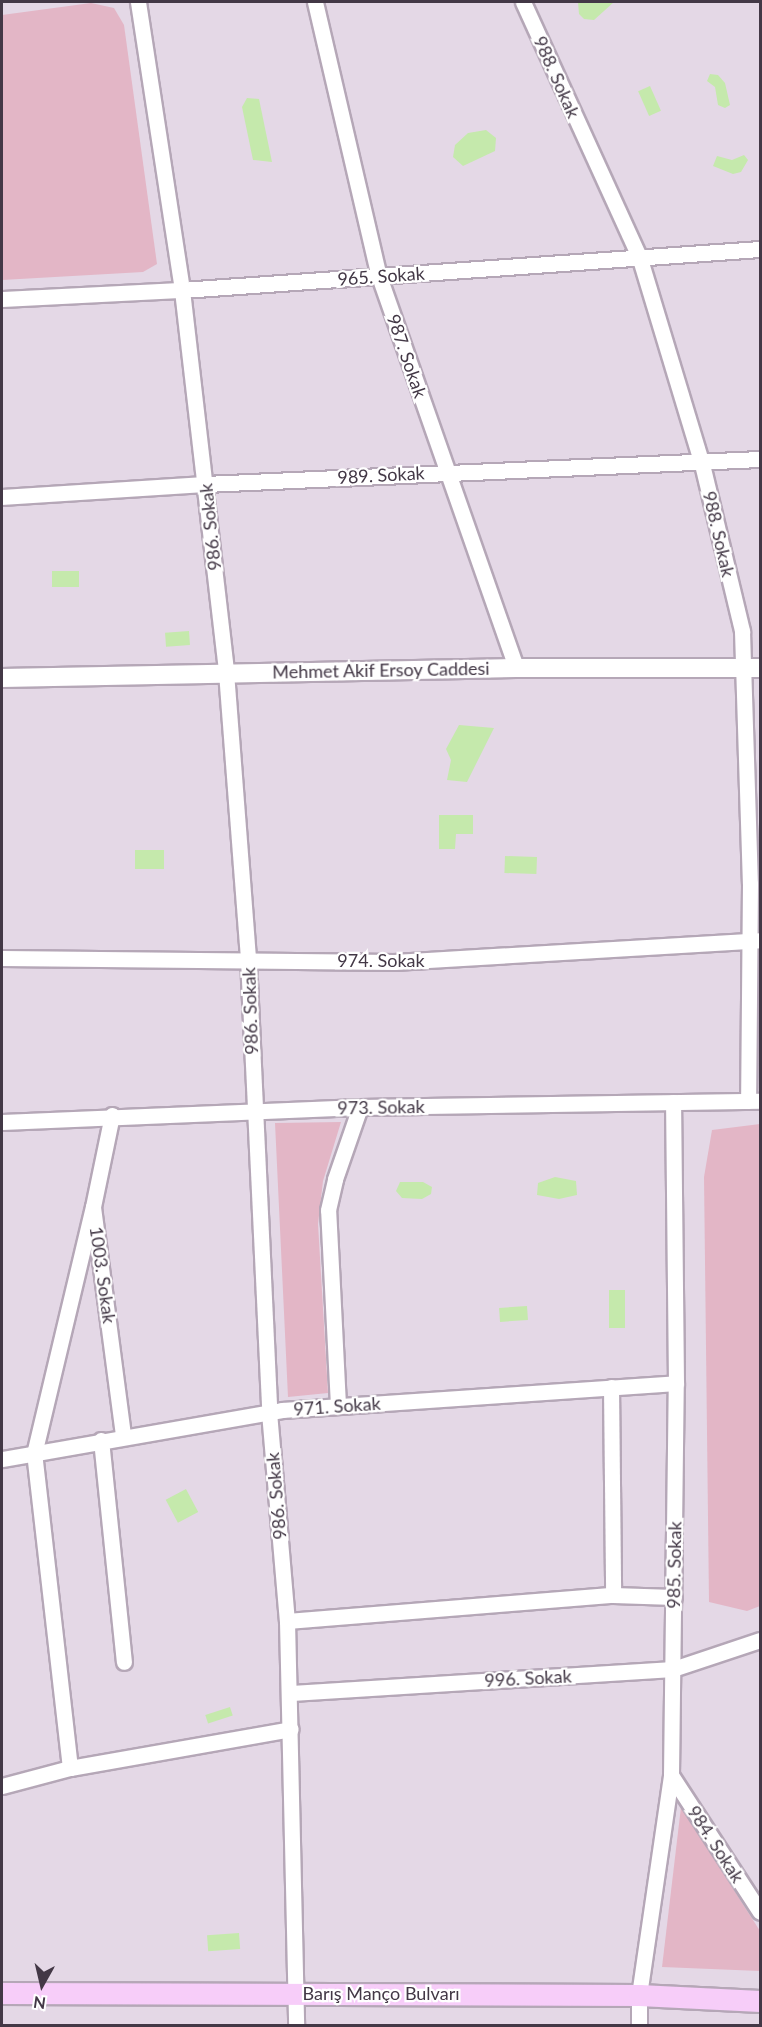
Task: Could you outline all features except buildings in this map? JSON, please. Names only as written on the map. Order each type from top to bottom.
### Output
[{"type":"main road","name":"Barış Manço Bulvarı","points":[[2,1993],[297,1992],[639,1995],[760,2001]]},
{"type":"street","name":"986. Sokak","points":[[138,2],[182,291],[226,672],[248,959],[269,1412],[291,1693],[296,2025]]},
{"type":"street","name":"987. Sokak","points":[[315,2],[379,276],[516,668]]},
{"type":"street","name":"988. Sokak","points":[[523,2],[640,259],[702,464],[753,668],[754,1101]]},
{"type":"street","name":"965. Sokak","points":[[2,299],[182,291],[760,249]]},
{"type":"street","name":"989. Sokak","points":[[2,497],[205,484],[448,472],[702,464],[760,459]]},
{"type":"street","name":"Mehmet Akif Ersoy Caddesi","points":[[2,678],[516,668],[753,668]]},
{"type":"street","name":"974. Sokak","points":[[2,958],[394,962],[755,941]]},
{"type":"street","name":"973. Sokak","points":[[2,1122],[111,1115],[360,1107],[754,1101]]},
{"type":"street","name":"985. Sokak","points":[[639,2025],[639,1995],[671,1775],[676,1383],[673,1102]]},
{"type":"street","points":[[338,1405],[328,1210],[335,1179],[360,1107]]},
{"type":"street","name":"1003. Sokak","points":[[111,1115],[93,1207],[123,1437]]},
{"type":"street","points":[[70,1768],[34,1454],[93,1207]]},
{"type":"street","name":"971. Sokak","points":[[2,1459],[269,1412],[338,1405],[676,1383]]},
{"type":"street","points":[[611,1387],[613,1595]]},
{"type":"street","points":[[101,1440],[124,1662]]},
{"type":"street","points":[[287,1621],[613,1595],[674,1597]]},
{"type":"street","name":"996. Sokak","points":[[291,1693],[673,1669],[760,1640]]},
{"type":"street","points":[[2,1786],[70,1768],[291,1729]]},
{"type":"street","name":"984. Sokak","points":[[671,1775],[760,1912]]},
{"type":"shaded area","points":[[2,2],[760,2],[760,2025],[2,2025]]},
{"type":"shaded area","points":[[578,2],[614,2],[594,20],[584,19],[579,14]]},
{"type":"shaded area","points":[[91,3],[114,8],[124,25],[157,264],[143,272],[2,280],[2,15]]},
{"type":"shaded area","points":[[710,74],[718,75],[725,83],[730,105],[725,108],[718,105],[715,87],[707,81]]},
{"type":"shaded area","points":[[650,86],[661,111],[649,116],[638,91]]},
{"type":"shaded area","points":[[247,98],[259,99],[272,162],[253,160],[242,107]]},
{"type":"shaded area","points":[[486,130],[496,138],[495,151],[463,166],[453,157],[455,145],[468,133]]},
{"type":"shaded area","points":[[744,155],[748,160],[741,172],[733,174],[713,166],[717,156],[732,160]]},
{"type":"shaded area","points":[[52,571],[79,571],[79,587],[52,587]]},
{"type":"shaded area","points":[[189,631],[190,645],[166,647],[165,633]]},
{"type":"shaded area","points":[[459,725],[494,728],[467,782],[447,780],[451,760],[446,749]]},
{"type":"shaded area","points":[[439,815],[473,815],[473,834],[456,834],[455,849],[439,849]]},
{"type":"shaded area","points":[[135,850],[164,850],[164,869],[135,869]]},
{"type":"shaded area","points":[[505,856],[537,857],[536,874],[504,873]]},
{"type":"shaded area","points":[[341,1122],[323,1181],[318,1224],[328,1393],[288,1397],[275,1123]]},
{"type":"shaded area","points":[[760,1124],[760,1606],[747,1611],[709,1602],[704,1177],[712,1130]]},
{"type":"shaded area","points":[[555,1177],[576,1181],[577,1195],[559,1199],[537,1195],[538,1183]]},
{"type":"shaded area","points":[[400,1182],[423,1182],[432,1187],[431,1194],[422,1199],[402,1198],[396,1191]]},
{"type":"shaded area","points":[[609,1290],[625,1290],[625,1328],[609,1328]]},
{"type":"shaded area","points":[[527,1306],[528,1320],[500,1322],[499,1308]]},
{"type":"shaded area","points":[[186,1489],[198,1512],[178,1523],[166,1500]]},
{"type":"shaded area","points":[[230,1707],[233,1716],[208,1724],[205,1715]]},
{"type":"shaded area","points":[[681,1807],[760,1931],[760,1971],[662,1967]]},
{"type":"shaded area","points":[[239,1933],[240,1949],[208,1951],[207,1935]]}]
